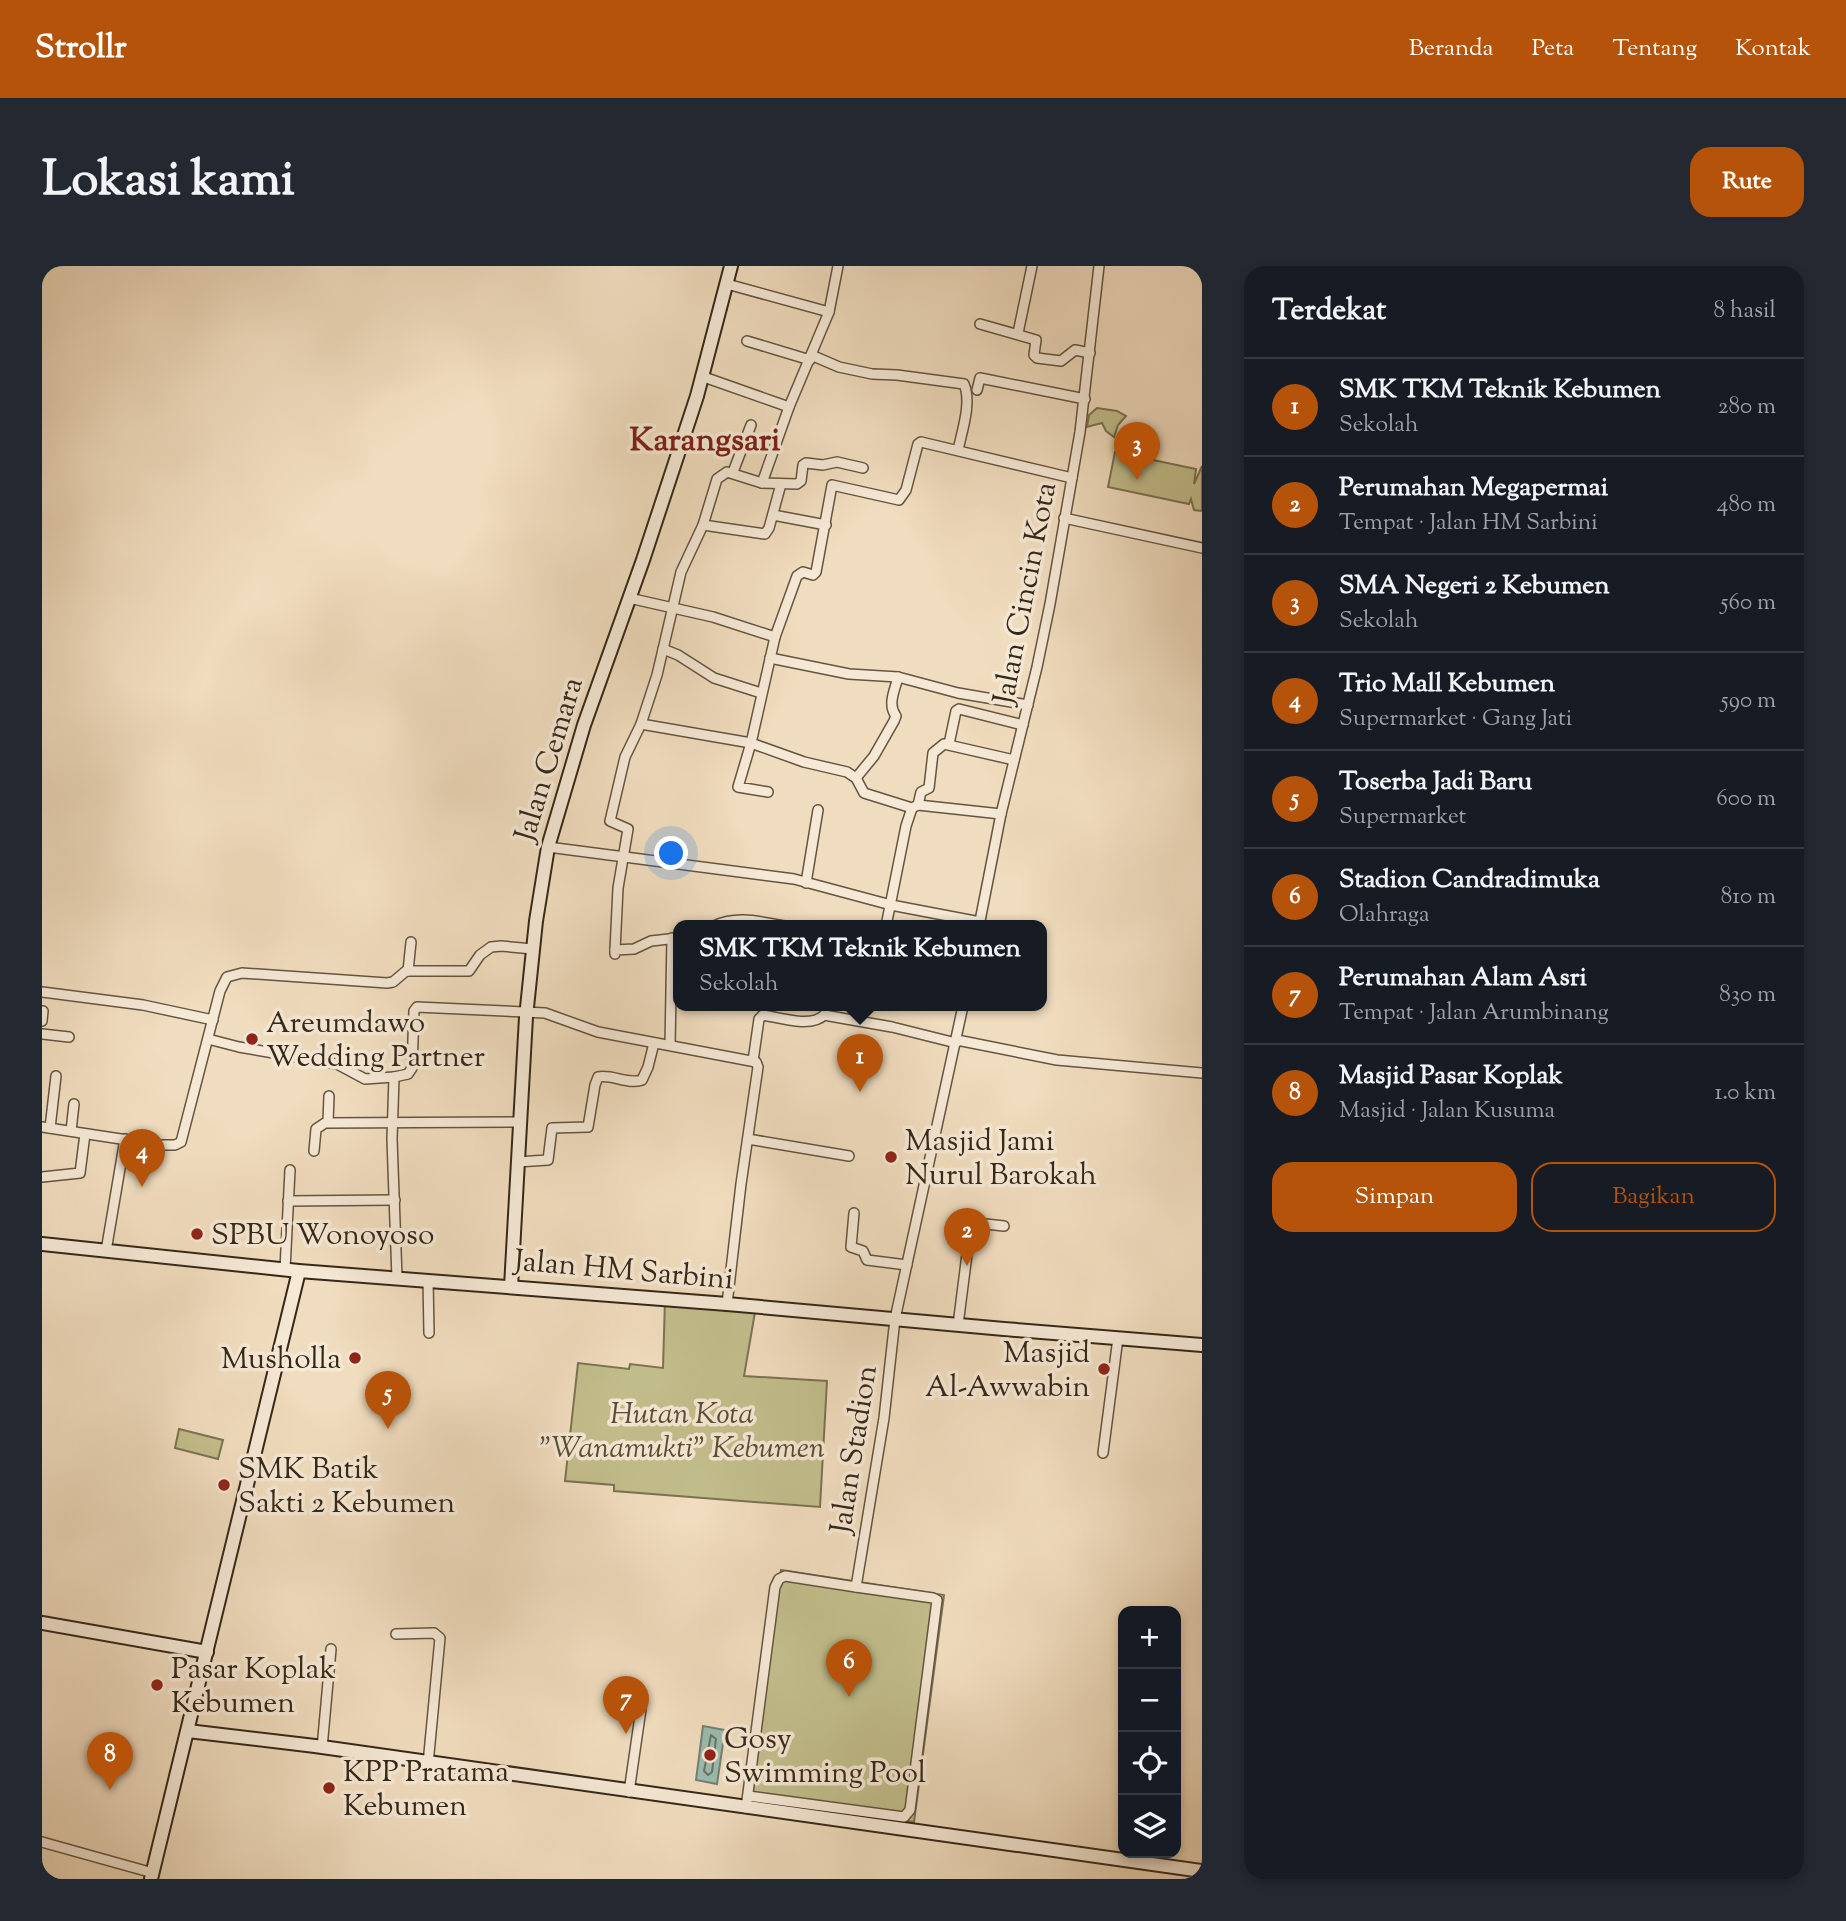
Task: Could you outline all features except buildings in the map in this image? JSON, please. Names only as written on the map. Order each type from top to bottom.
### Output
[{"type":"main road","name":"Jalan Cemara","points":[[511,1287],[526,1011],[548,847],[584,725],[643,560],[701,376],[731,266]]},
{"type":"main road","name":"Jalan HM Sarbini","points":[[42,1244],[285,1269],[1202,1345]]},
{"type":"main road","points":[[152,1876],[299,1270]]},
{"type":"main road","points":[[42,1623],[207,1652]]},
{"type":"main road","points":[[188,1731],[629,1792],[747,1802],[1202,1871]]},
{"type":"street","points":[[762,484],[789,407],[829,312],[838,266]]},
{"type":"street","points":[[1018,333],[1032,266]]},
{"type":"street","name":"Jalan Cincin Kota","points":[[981,920],[1001,814],[1050,604],[1085,399],[1099,266]]},
{"type":"street","points":[[727,284],[829,312]]},
{"type":"street","points":[[979,324],[1018,333],[1037,341],[1034,355],[1037,358],[1061,361],[1074,351],[1090,353]]},
{"type":"street","points":[[747,341],[872,374],[964,384],[966,409],[958,450]]},
{"type":"street","points":[[701,376],[789,407]]},
{"type":"street","points":[[977,390],[980,378],[1085,399]]},
{"type":"street","points":[[733,472],[751,425]]},
{"type":"street","points":[[768,792],[738,787],[775,637],[797,576],[803,572],[813,575],[816,572],[832,485],[899,500],[906,490],[919,443],[1072,478]]},
{"type":"street","points":[[673,938],[651,941],[634,949],[615,953],[618,888],[628,829],[610,821],[625,757],[640,724],[663,649],[681,572],[703,525],[717,480],[727,472],[733,472],[762,484],[799,484],[803,465],[806,463],[823,465],[837,462],[863,468]]},
{"type":"street","points":[[703,525],[763,535],[768,531],[781,484]]},
{"type":"street","points":[[773,515],[826,525]]},
{"type":"street","points":[[1064,518],[1202,548]]},
{"type":"street","points":[[629,598],[672,606],[775,637]]},
{"type":"street","points":[[663,649],[678,655],[714,678],[761,693]]},
{"type":"street","points":[[771,658],[849,674],[898,677],[958,693],[1028,705]]},
{"type":"street","points":[[856,778],[874,756],[894,721],[891,705],[898,677]]},
{"type":"street","points":[[949,744],[956,711],[959,709],[1023,724]]},
{"type":"street","points":[[640,724],[751,743],[811,764],[847,772],[856,778],[864,793],[915,806],[1001,814]]},
{"type":"street","points":[[887,920],[905,826],[921,792],[929,788],[933,753],[941,746],[949,744],[1014,760]]},
{"type":"street","points":[[806,883],[818,810]]},
{"type":"street","points":[[548,847],[742,871],[806,883],[961,920]]},
{"type":"street","points":[[728,920],[746,920]]},
{"type":"street","points":[[408,971],[411,942]]},
{"type":"street","points":[[57,1076],[46,1127],[169,1146],[181,1142],[223,982],[227,977],[243,972],[387,983],[393,982],[408,971],[465,972],[491,947],[533,949]]},
{"type":"street","points":[[42,992],[144,1004],[213,1020]]},
{"type":"street","points":[[670,1045],[673,1001]]},
{"type":"street","points":[[208,1039],[337,1064],[365,1079],[394,1077],[408,1074],[412,1068],[416,1007],[526,1011],[545,1013],[598,1032],[753,1061],[758,1068],[727,1304]]},
{"type":"street","points":[[42,1021],[43,1011]]},
{"type":"street","points":[[753,1061],[760,1011],[817,1021],[825,1011],[956,1042],[1057,1060],[1202,1073]]},
{"type":"street","points":[[895,1319],[963,1011]]},
{"type":"street","points":[[42,1034],[69,1037]]},
{"type":"street","points":[[517,1162],[548,1160],[552,1128],[588,1127],[598,1077],[634,1082],[642,1080],[649,1067],[654,1044]]},
{"type":"street","points":[[394,1077],[392,1123],[397,1278]]},
{"type":"street","points":[[328,1122],[329,1097]]},
{"type":"street","points":[[71,1131],[74,1104]]},
{"type":"street","points":[[314,1151],[317,1127],[328,1122],[519,1122]]},
{"type":"street","points":[[42,1177],[80,1173],[85,1134]]},
{"type":"street","points":[[106,1251],[125,1139]]},
{"type":"street","points":[[748,1139],[849,1156]]},
{"type":"street","points":[[285,1269],[290,1170]]},
{"type":"street","points":[[288,1200],[395,1200]]},
{"type":"street","points":[[854,1213],[851,1247],[863,1251],[867,1260],[907,1265]]},
{"type":"street","points":[[958,1221],[1004,1226]]},
{"type":"street","points":[[958,1325],[971,1223]]},
{"type":"street","points":[[428,1280],[429,1333]]},
{"type":"street","name":"Jalan Stadion","points":[[856,1587],[884,1418],[895,1319]]},
{"type":"street","points":[[1103,1453],[1118,1338]]},
{"type":"street","points":[[785,1576],[937,1600],[910,1810],[904,1817],[747,1802],[775,1587],[779,1579],[785,1576]]},
{"type":"street","points":[[396,1634],[434,1633],[440,1638],[428,1764]]},
{"type":"street","points":[[322,1748],[331,1649]]},
{"type":"street","points":[[629,1792],[641,1709]]},
{"type":"street","points":[[42,1842],[152,1876]]},
{"type":"green space","points":[[1097,408],[1117,411],[1126,416],[1118,425],[1114,437],[1106,431],[1102,423],[1087,427],[1089,415]]},
{"type":"green space","points":[[1115,452],[1196,469],[1194,484],[1202,466],[1202,511],[1194,510],[1191,499],[1189,504],[1108,487]]},
{"type":"green space","name":"Hutan Kota \"Wanamukti\" Kebumen","points":[[665,1299],[755,1312],[744,1376],[827,1381],[820,1507],[614,1491],[614,1485],[565,1481],[578,1363],[629,1369],[630,1364],[663,1368]]},
{"type":"green space","points":[[179,1429],[223,1440],[218,1459],[175,1448]]},
{"type":"green space","points":[[781,1570],[944,1595],[914,1822],[743,1798]]},
{"type":"water","name":"Gosy Swimming Pool","points":[[703,1726],[725,1730],[717,1784],[696,1780]]},
{"type":"place","name":"SMA Negeri 2 Kebumen","points":[[1137,480]]},
{"type":"place","name":"Areumdawo Wedding Partner","points":[[252,1039]]},
{"type":"place","name":"SMK TKM Teknik Kebumen","points":[[860,1092]]},
{"type":"place","name":"Masjid Jami Nurul Barokah","points":[[891,1157]]},
{"type":"place","name":"Trio Mall Kebumen","points":[[142,1187]]},
{"type":"place","name":"SPBU Wonoyoso","points":[[197,1234]]},
{"type":"place","name":"Perumahan Megapermai","points":[[967,1266]]},
{"type":"place","name":"Musholla","points":[[355,1358]]},
{"type":"place","name":"Masjid Al-Awwabin","points":[[1104,1369]]},
{"type":"place","name":"Toserba Jadi Baru","points":[[388,1429]]},
{"type":"place","name":"SMK Batik Sakti 2 Kebumen","points":[[224,1485]]},
{"type":"place","name":"Pasar Koplak Kebumen","points":[[157,1685]]},
{"type":"place","name":"Stadion Candradimuka","points":[[849,1697]]},
{"type":"place","name":"Perumahan Alam Asri","points":[[626,1734]]},
{"type":"place","name":"Gosy Swimming Pool","points":[[710,1755]]},
{"type":"place","name":"KPP Pratama Kebumen","points":[[329,1788]]},
{"type":"place","name":"Masjid Pasar Koplak","points":[[110,1790]]},
{"type":"district","name":"Karangsari","points":[[705,438]]}]
